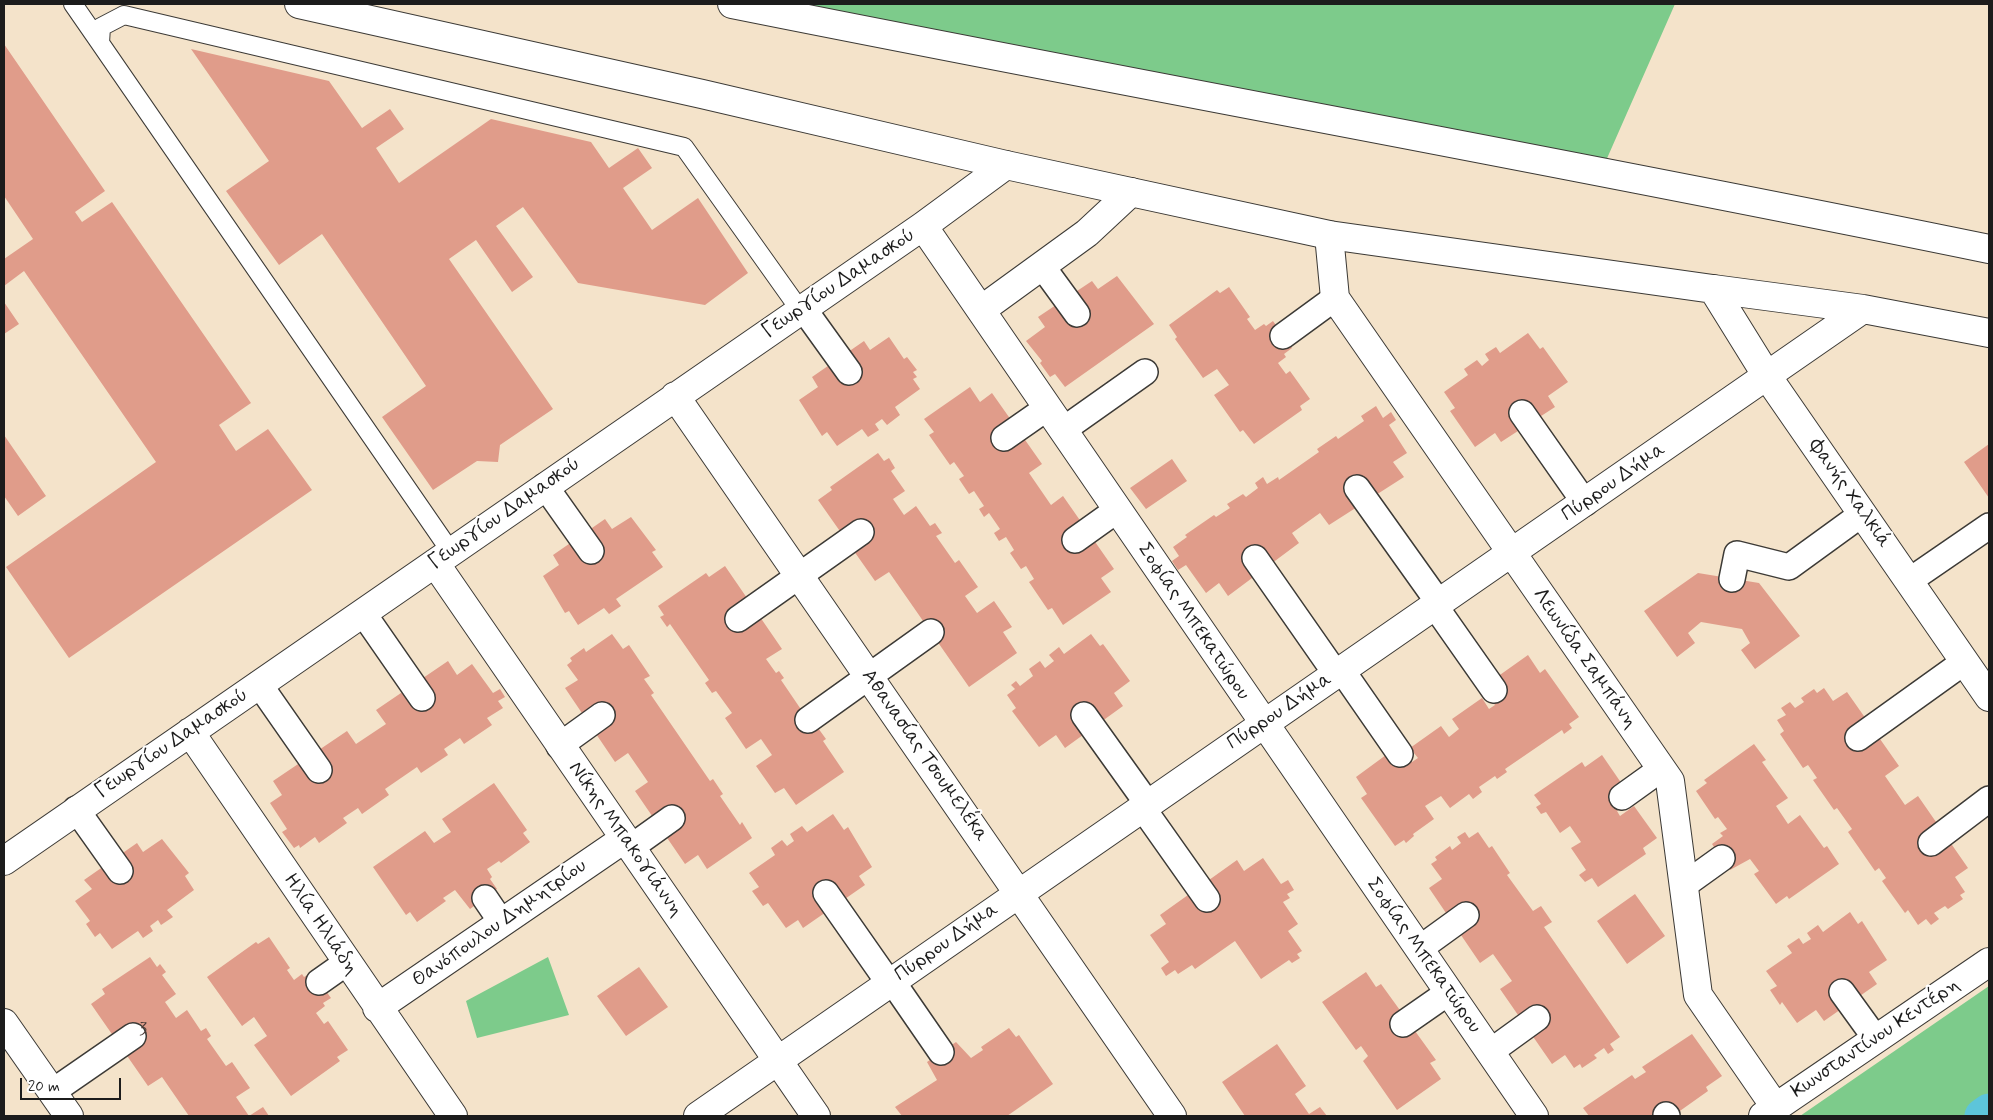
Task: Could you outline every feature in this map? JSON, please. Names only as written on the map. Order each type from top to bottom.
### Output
[{"type":"street","points":[[298,4],[702,94],[1006,165],[1329,235],[1863,308],[1989,333]]},
{"type":"street","points":[[732,4],[1087,75],[1601,172],[1989,249]]},
{"type":"street","name":"Γεωργίου Δαμασκού","points":[[4,861],[923,226],[1006,165]]},
{"type":"street","points":[[981,310],[1087,233],[1131,192]]},
{"type":"street","name":"Σοφίας Μπεκατώρου","points":[[923,226],[1262,723],[1534,1116]]},
{"type":"street","name":"Λεωνίδα Σαμπάνη","points":[[1329,235],[1335,298],[1670,781],[1698,995],[1769,1112]]},
{"type":"street","points":[[1042,266],[1077,314]]},
{"type":"street","name":"Φανής Χαλκιά","points":[[1713,289],[1767,376],[1909,581],[1980,678]]},
{"type":"street","points":[[1283,336],[1335,298]]},
{"type":"street","name":"Πύρρου Δήμα","points":[[708,1114],[778,1060],[1262,723],[1586,503],[1863,308]]},
{"type":"street","points":[[802,309],[850,372]]},
{"type":"street","points":[[1063,430],[1145,372]]},
{"type":"street","name":"Αθανασίας Τσουμελέκα","points":[[675,396],[1172,1116]]},
{"type":"street","points":[[1004,438],[1047,408]]},
{"type":"street","points":[[1522,413],[1586,503]]},
{"type":"street","points":[[545,486],[590,551]]},
{"type":"street","points":[[1357,488],[1494,690]]},
{"type":"street","points":[[1074,540],[1117,510]]},
{"type":"street","points":[[1732,579],[1737,554],[1789,567],[1862,514]]},
{"type":"street","points":[[1909,581],[1989,526]]},
{"type":"street","points":[[738,619],[861,532]]},
{"type":"street","name":"Νίκης Μπακογιάννη","points":[[443,558],[559,746],[816,1116]]},
{"type":"street","points":[[1256,558],[1400,754]]},
{"type":"street","points":[[363,613],[422,698]]},
{"type":"street","points":[[808,720],[930,632]]},
{"type":"street","points":[[1858,738],[1980,678]]},
{"type":"street","points":[[259,684],[319,770]]},
{"type":"street","points":[[559,746],[602,715]]},
{"type":"street","points":[[1084,715],[1207,900]]},
{"type":"street","name":"Ηλία Ηλιάδη","points":[[190,732],[346,963],[453,1116]]},
{"type":"street","points":[[1622,797],[1661,769]]},
{"type":"street","points":[[1931,843],[1989,800]]},
{"type":"street","points":[[76,810],[120,871]]},
{"type":"street","points":[[627,843],[672,818]]},
{"type":"street","name":"Θανόπουλου Δημητρίου","points":[[378,1008],[502,923],[627,843]]},
{"type":"street","points":[[1684,886],[1722,858]]},
{"type":"street","points":[[826,893],[941,1052]]},
{"type":"street","points":[[485,898],[502,923]]},
{"type":"street","points":[[1419,949],[1466,915]]},
{"type":"street","name":"Κωνσταντίνου Κεντέρη","points":[[1769,1112],[1989,962]]},
{"type":"street","points":[[319,982],[346,963]]},
{"type":"street","points":[[1403,1024],[1449,992]]},
{"type":"street","points":[[1842,992],[1876,1039]]},
{"type":"street","points":[[1490,1052],[1537,1018]]},
{"type":"street","points":[[4,1023],[69,1116]]},
{"type":"street","points":[[52,1092],[134,1036]]},
{"type":"lane","points":[[73,4],[443,558]]},
{"type":"lane","points":[[100,43],[101,27],[124,15],[684,147],[802,309]]},
{"type":"green space","points":[[735,4],[1675,4],[1601,172]]},
{"type":"green space","points":[[548,957],[569,1015],[477,1038],[466,1001]]},
{"type":"green space","points":[[1989,986],[1989,1116],[1800,1116]]},
{"type":"building","points":[[4,44],[105,191],[75,212],[82,222],[112,202],[251,403],[219,425],[236,451],[268,429],[312,490],[69,658],[6,567],[156,462],[24,271],[4,286],[4,259],[33,239],[4,196]]},
{"type":"building","points":[[191,49],[329,81],[362,128],[390,109],[404,129],[376,148],[399,183],[491,119],[591,142],[609,168],[638,148],[652,168],[623,188],[652,230],[698,198],[748,273],[705,305],[578,283],[523,207],[496,226],[533,277],[512,292],[476,240],[449,259],[553,409],[500,445],[498,462],[477,461],[433,490],[382,417],[426,386],[322,234],[279,265],[226,191],[269,161]]},
{"type":"building","points":[[1117,276],[1154,324],[1065,387],[1055,374],[1050,377],[1040,363],[1042,361],[1026,341],[1045,327],[1038,317],[1092,281],[1098,289]]},
{"type":"building","points":[[1229,287],[1250,317],[1247,319],[1255,330],[1273,321],[1292,348],[1284,354],[1286,357],[1278,363],[1286,374],[1290,371],[1310,399],[1300,406],[1302,410],[1254,444],[1243,430],[1240,432],[1214,395],[1229,385],[1217,369],[1203,378],[1175,339],[1177,337],[1169,325],[1217,290],[1220,293]]},
{"type":"building","points":[[4,302],[19,324],[4,334]]},
{"type":"building","points":[[1528,333],[1540,349],[1543,347],[1568,382],[1548,396],[1555,407],[1501,442],[1495,433],[1475,447],[1450,411],[1455,408],[1444,392],[1468,375],[1464,369],[1477,360],[1482,366],[1489,360],[1485,354],[1496,347],[1500,353]]},
{"type":"building","points":[[889,337],[904,359],[907,357],[917,370],[913,372],[917,377],[913,379],[920,389],[895,407],[900,415],[887,425],[882,419],[875,424],[879,430],[868,437],[862,429],[837,446],[827,432],[822,436],[799,400],[818,387],[812,377],[864,341],[870,350]]},
{"type":"building","points":[[970,387],[980,402],[992,393],[1042,464],[1029,473],[1051,505],[1063,496],[1114,569],[1101,578],[1111,592],[1063,625],[1052,608],[1048,610],[1029,582],[1034,579],[1026,566],[1021,569],[1010,553],[1014,550],[1006,537],[999,541],[994,533],[1000,529],[989,513],[984,517],[979,509],[984,506],[974,491],[969,494],[959,479],[964,476],[954,462],[950,465],[929,435],[934,432],[924,419]]},
{"type":"building","points":[[1376,406],[1383,418],[1391,412],[1396,420],[1389,425],[1407,453],[1393,462],[1404,477],[1329,525],[1320,513],[1292,533],[1299,543],[1228,596],[1219,583],[1206,593],[1186,565],[1178,570],[1172,561],[1179,556],[1173,547],[1187,537],[1185,535],[1214,515],[1216,517],[1230,508],[1227,504],[1243,494],[1246,497],[1258,488],[1255,483],[1263,477],[1267,484],[1278,477],[1279,480],[1319,452],[1317,449],[1336,436],[1338,439],[1364,421],[1361,416]]},
{"type":"building","points":[[4,435],[46,496],[18,516],[4,496]]},
{"type":"building","points":[[1989,444],[1989,498],[1964,462]]},
{"type":"building","points":[[878,453],[884,461],[889,458],[895,468],[891,471],[905,491],[893,499],[904,515],[916,506],[930,526],[935,523],[942,533],[936,536],[955,563],[959,560],[978,587],[965,596],[977,613],[994,601],[1012,627],[1003,632],[1017,653],[969,687],[889,572],[875,581],[818,500],[832,490],[830,487]]},
{"type":"building","points":[[1172,459],[1187,481],[1146,509],[1130,488]]},
{"type":"building","points":[[631,517],[656,550],[652,552],[663,567],[616,599],[621,606],[609,614],[604,608],[578,625],[569,611],[565,613],[543,576],[559,565],[553,555],[605,519],[612,529]]},
{"type":"building","points":[[725,566],[782,649],[766,659],[776,673],[779,671],[784,678],[781,680],[815,730],[818,728],[826,739],[823,741],[844,772],[796,805],[784,788],[775,793],[756,766],[772,755],[761,739],[746,749],[725,718],[732,713],[716,691],[712,693],[705,683],[709,680],[670,624],[667,627],[660,617],[664,615],[658,606],[706,573],[709,577]]},
{"type":"building","points":[[1698,573],[1759,583],[1800,636],[1755,669],[1741,650],[1750,643],[1742,629],[1701,622],[1688,633],[1695,643],[1677,657],[1644,611]]},
{"type":"building","points":[[612,634],[623,649],[629,645],[650,676],[644,679],[654,693],[651,695],[710,781],[713,779],[723,794],[720,796],[740,825],[742,822],[752,838],[707,869],[698,855],[685,864],[635,791],[648,782],[628,753],[615,762],[565,688],[578,680],[567,665],[572,661],[570,658],[584,648],[586,652]]},
{"type":"building","points":[[1091,634],[1100,646],[1103,644],[1130,681],[1114,693],[1123,706],[1065,748],[1056,735],[1039,747],[1012,711],[1016,708],[1007,695],[1015,689],[1011,685],[1016,681],[1020,686],[1033,676],[1029,669],[1040,661],[1045,668],[1054,661],[1049,655],[1059,647],[1064,654]]},
{"type":"building","points":[[1528,655],[1540,673],[1545,669],[1579,717],[1569,724],[1572,728],[1564,734],[1562,730],[1505,769],[1507,772],[1497,779],[1495,776],[1479,787],[1482,792],[1473,799],[1469,794],[1450,808],[1441,796],[1425,806],[1434,819],[1413,834],[1414,836],[1406,843],[1404,840],[1395,846],[1361,798],[1367,794],[1356,777],[1386,755],[1404,751],[1412,762],[1418,758],[1410,748],[1441,726],[1449,737],[1459,729],[1452,719],[1482,698],[1489,709],[1495,705],[1488,695],[1497,677]]},
{"type":"building","points":[[448,661],[457,675],[472,664],[493,693],[500,689],[505,697],[498,701],[503,708],[487,718],[492,725],[464,744],[460,738],[444,749],[448,755],[421,773],[417,767],[385,789],[389,795],[362,814],[358,808],[343,818],[347,823],[319,843],[315,837],[300,848],[299,845],[294,848],[282,832],[287,829],[270,803],[282,795],[273,781],[347,731],[356,744],[386,724],[376,710]]},
{"type":"building","points":[[1824,688],[1833,701],[1847,692],[1899,766],[1885,776],[1905,805],[1918,796],[1968,868],[1955,877],[1965,892],[1960,895],[1963,899],[1948,909],[1945,906],[1934,913],[1939,919],[1931,925],[1926,919],[1918,925],[1908,910],[1905,913],[1882,881],[1886,878],[1879,868],[1875,871],[1848,832],[1852,829],[1837,808],[1834,810],[1813,780],[1817,778],[1808,765],[1803,768],[1780,734],[1784,731],[1777,720],[1786,715],[1781,708],[1790,702],[1795,708],[1804,702],[1801,698],[1814,689],[1817,693]]},
{"type":"building","points":[[1754,744],[1766,760],[1762,762],[1788,798],[1776,806],[1788,824],[1800,815],[1824,848],[1827,846],[1839,864],[1789,899],[1787,896],[1776,904],[1754,874],[1759,871],[1750,859],[1730,870],[1712,844],[1723,836],[1720,833],[1727,829],[1718,817],[1715,819],[1696,791],[1707,783],[1704,780]]},
{"type":"building","points":[[1602,755],[1624,787],[1627,804],[1617,811],[1620,816],[1634,806],[1657,838],[1643,848],[1646,854],[1598,887],[1592,878],[1585,882],[1579,875],[1586,870],[1571,848],[1581,842],[1570,826],[1560,833],[1546,812],[1541,814],[1536,807],[1541,804],[1534,795],[1582,762],[1585,767]]},
{"type":"building","points":[[494,783],[527,830],[523,833],[530,842],[501,863],[499,861],[487,869],[492,877],[490,879],[497,889],[470,909],[455,890],[443,898],[446,901],[417,922],[410,912],[406,915],[373,867],[425,831],[434,843],[451,832],[442,819]]},
{"type":"building","points":[[833,814],[844,830],[848,827],[872,867],[859,876],[865,885],[803,928],[798,920],[786,928],[768,903],[763,906],[752,891],[759,887],[749,873],[775,855],[771,848],[782,840],[787,846],[794,841],[790,834],[802,826],[807,832]]},
{"type":"building","points":[[1465,832],[1469,838],[1478,832],[1489,848],[1492,846],[1510,873],[1507,875],[1533,911],[1541,906],[1552,922],[1544,927],[1620,1037],[1610,1044],[1614,1050],[1608,1054],[1604,1048],[1594,1055],[1597,1058],[1582,1068],[1580,1064],[1574,1068],[1565,1055],[1552,1064],[1500,989],[1512,981],[1493,954],[1480,963],[1429,888],[1442,879],[1431,864],[1437,860],[1435,857],[1450,846],[1452,850],[1461,843],[1457,837]]},
{"type":"building","points":[[162,839],[189,873],[185,876],[194,890],[167,910],[173,917],[161,925],[158,920],[150,926],[153,931],[143,938],[138,931],[112,949],[100,933],[95,937],[86,924],[90,921],[75,901],[92,889],[84,880],[137,843],[143,852]]},
{"type":"building","points":[[1263,858],[1281,884],[1288,880],[1294,890],[1287,894],[1290,898],[1283,902],[1298,924],[1288,931],[1302,951],[1297,954],[1300,958],[1292,963],[1289,960],[1261,979],[1235,941],[1195,969],[1192,965],[1178,974],[1175,970],[1166,976],[1161,968],[1169,962],[1150,935],[1166,924],[1160,915],[1237,860],[1244,871]]},
{"type":"building","points":[[1635,894],[1665,936],[1627,964],[1597,921]]},
{"type":"building","points":[[1850,912],[1858,924],[1862,921],[1887,960],[1869,972],[1877,984],[1824,1021],[1816,1010],[1797,1023],[1782,1002],[1780,1005],[1770,990],[1777,986],[1766,971],[1792,953],[1787,946],[1799,938],[1803,944],[1811,939],[1807,933],[1818,925],[1823,932]]},
{"type":"building","points":[[269,937],[290,968],[287,970],[294,980],[302,974],[304,977],[312,972],[331,998],[323,1003],[325,1006],[316,1013],[324,1024],[328,1021],[348,1050],[337,1057],[340,1061],[291,1096],[254,1045],[267,1036],[254,1017],[242,1026],[207,977],[256,942],[258,944]]},
{"type":"building","points":[[150,957],[157,967],[160,964],[166,972],[162,975],[176,994],[165,1002],[176,1018],[187,1010],[201,1031],[206,1028],[211,1036],[207,1039],[226,1066],[232,1062],[250,1088],[236,1097],[249,1116],[189,1116],[162,1077],[148,1086],[91,1004],[105,994],[102,989]]},
{"type":"building","points":[[639,967],[668,1007],[626,1036],[597,996]]},
{"type":"building","points":[[1366,972],[1376,987],[1381,984],[1436,1060],[1430,1063],[1441,1079],[1397,1110],[1363,1061],[1368,1056],[1361,1046],[1356,1050],[1322,1002]]},
{"type":"building","points":[[1009,1028],[1016,1037],[1019,1035],[1053,1084],[1007,1116],[902,1116],[895,1107],[937,1080],[927,1062],[956,1042],[971,1058],[983,1050],[981,1047]]},
{"type":"building","points":[[1692,1034],[1722,1076],[1706,1087],[1708,1091],[1677,1113],[1664,1116],[1589,1116],[1583,1108],[1632,1075],[1635,1079],[1646,1072],[1642,1067]]},
{"type":"building","points":[[1277,1044],[1306,1086],[1295,1094],[1309,1114],[1320,1107],[1327,1116],[1245,1116],[1222,1082]]},
{"type":"building","points":[[263,1107],[269,1116],[249,1116]]},
{"type":"waterway","points":[[1982,1116],[1989,1111]]}]
